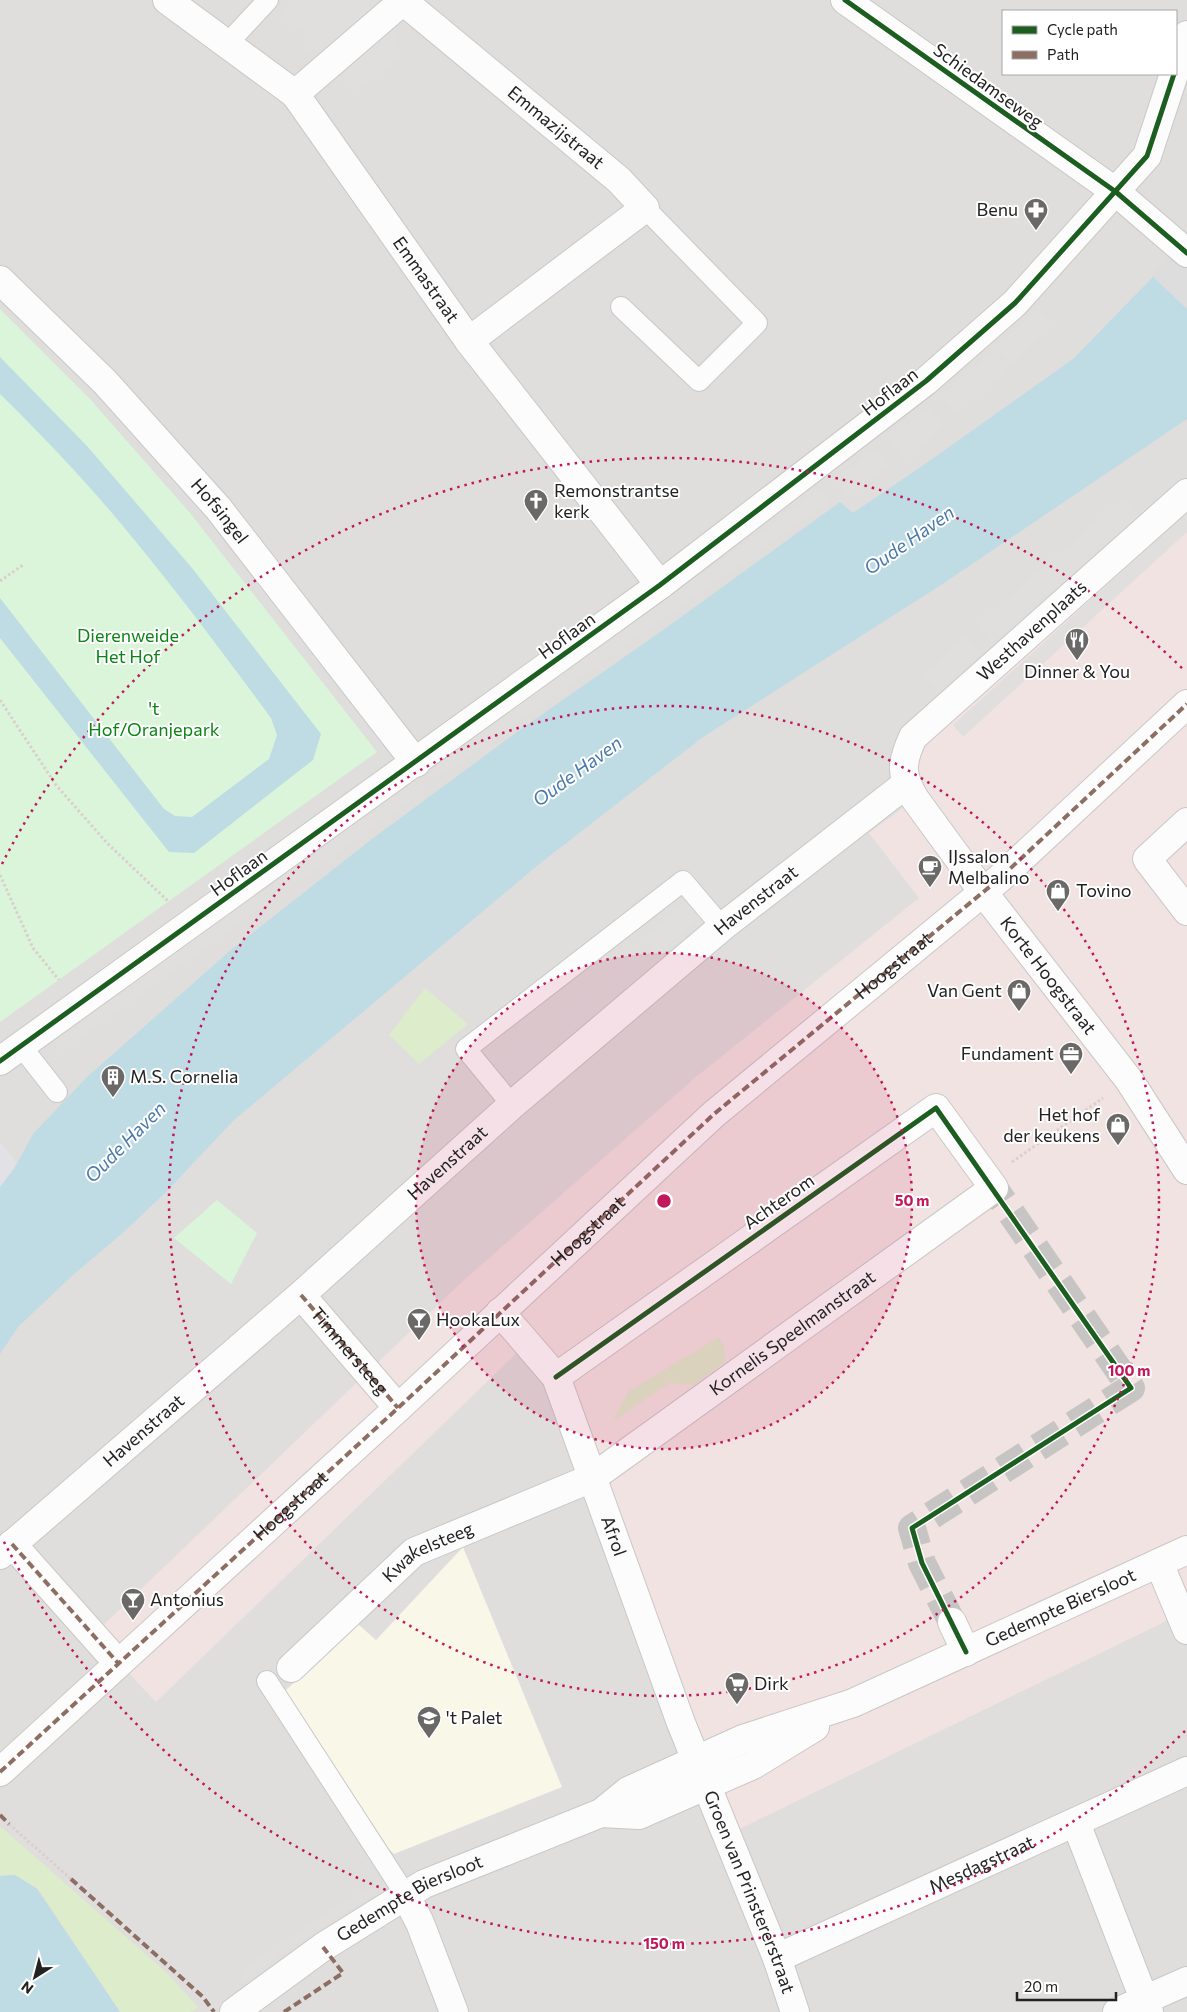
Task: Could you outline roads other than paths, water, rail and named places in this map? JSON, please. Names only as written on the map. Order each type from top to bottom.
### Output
[{"type":"street","name":"Emmastraat","points":[[167,0],[295,94],[468,340],[660,586]]},
{"type":"street","name":"Emmazijstraat","points":[[295,94],[403,0],[619,180],[645,208]]},
{"type":"street","name":"Schiedamseweg","points":[[845,0],[1116,192],[1183,250]]},
{"type":"street","points":[[1177,66],[1187,36]]},
{"type":"street","name":"Hoflaan","points":[[10,1053],[660,586],[926,381],[1015,303],[1147,156],[1174,75]]},
{"type":"street","points":[[468,340],[645,208]]},
{"type":"street","name":"Hofsingel","points":[[0,280],[105,382],[218,508],[416,763]]},
{"type":"street","name":"Westhavenplaats","points":[[906,784],[903,758],[913,737],[1187,493]]},
{"type":"street","name":"Hoogstraat","points":[[0,1772],[398,1408],[714,1114],[983,892],[1187,704]]},
{"type":"street","name":"Korte Hoogstraat","points":[[906,784],[983,892],[1129,1080],[1187,1170]]},
{"type":"street","name":"Havenstraat","points":[[6,1549],[301,1295],[512,1105],[722,927],[906,784]]},
{"type":"street","points":[[1187,822],[1147,859],[1187,911]]},
{"type":"street","name":"Achterom","points":[[556,1377],[936,1108],[990,1184]]},
{"type":"street","name":"Kornelis Speelmanstraat","points":[[592,1478],[990,1184]]},
{"type":"street","name":"Timmersteeg","points":[[301,1295],[398,1408]]},
{"type":"street","name":"Afrol","points":[[500,1312],[556,1377],[681,1723],[702,1773]]},
{"type":"street","name":"Kwakelsteeg","points":[[291,1668],[414,1552],[592,1478]]},
{"type":"street","points":[[6,1549],[118,1663]]},
{"type":"street","name":"Gedempte Biersloot","points":[[234,2012],[324,1947],[405,1894],[424,1884],[600,1813],[628,1791],[702,1773],[743,1739],[853,1703],[1187,1550]]},
{"type":"street","points":[[1159,1563],[1187,1630]]},
{"type":"street","points":[[952,1622],[966,1652]]},
{"type":"street","name":"Mesdagstraat","points":[[776,1958],[1187,1771]]},
{"type":"street","name":"Groen van Prinstererstraat","points":[[702,1773],[776,1958],[795,2012]]},
{"type":"street","points":[[1076,1823],[1146,2006]]},
{"type":"street","points":[[405,1894],[420,1922],[454,2012]]},
{"type":"street","points":[[1117,2012],[1146,2006],[1187,1981]]},
{"type":"lane","points":[[227,44],[268,0]]},
{"type":"lane","points":[[621,307],[700,381],[757,323],[645,208]]},
{"type":"lane","points":[[512,1105],[466,1049],[683,881],[722,927]]},
{"type":"lane","points":[[10,1053],[57,1092]]},
{"type":"lane","points":[[267,1681],[405,1894]]},
{"type":"water","name":"Oude Haven","points":[[1187,242],[1187,419],[944,583],[703,737],[538,865],[233,1121],[167,1191],[18,1327],[0,1354],[0,1187],[14,1169],[33,1134],[86,1078],[232,949],[372,839],[517,732],[666,628],[840,502],[853,513],[1073,359]]},
{"type":"water","points":[[0,357],[87,446],[192,568],[321,734],[313,760],[194,853],[169,852],[0,638],[0,598],[164,809],[175,816],[192,817],[269,759],[277,735],[271,718],[133,538],[58,452],[0,394]]},
{"type":"water","points":[[15,1875],[37,1889],[120,2012],[0,2012],[0,1876]]},
{"type":"tunnel","points":[[952,1622],[922,1563],[912,1528],[1131,1388],[994,1188]]},
{"type":"place","name":"Benu","points":[[1036,231]]},
{"type":"place","name":"Remonstrantse kerk","points":[[536,522]]},
{"type":"place","name":"Dinner & You","points":[[1077,661]]},
{"type":"place","name":"IJssalon Melbalino","points":[[930,888]]},
{"type":"place","name":"Tovino","points":[[1058,912]]},
{"type":"place","name":"Van Gent","points":[[1019,1012]]},
{"type":"place","name":"Fundament","points":[[1071,1075]]},
{"type":"place","name":"M.S. Cornelia","points":[[113,1098]]},
{"type":"place","name":"Het hof der keukens","points":[[1118,1146]]},
{"type":"place","name":"HookaLux","points":[[419,1341]]},
{"type":"place","name":"Antonius","points":[[133,1621]]},
{"type":"place","name":"Dirk","points":[[737,1705]]},
{"type":"place","name":"'t Palet","points":[[429,1739]]},
{"type":"park label","name":"Dierenweide Het Hof","points":[[128,646]]},
{"type":"park label","name":"'t Hof/Oranjepark","points":[[154,720]]}]
